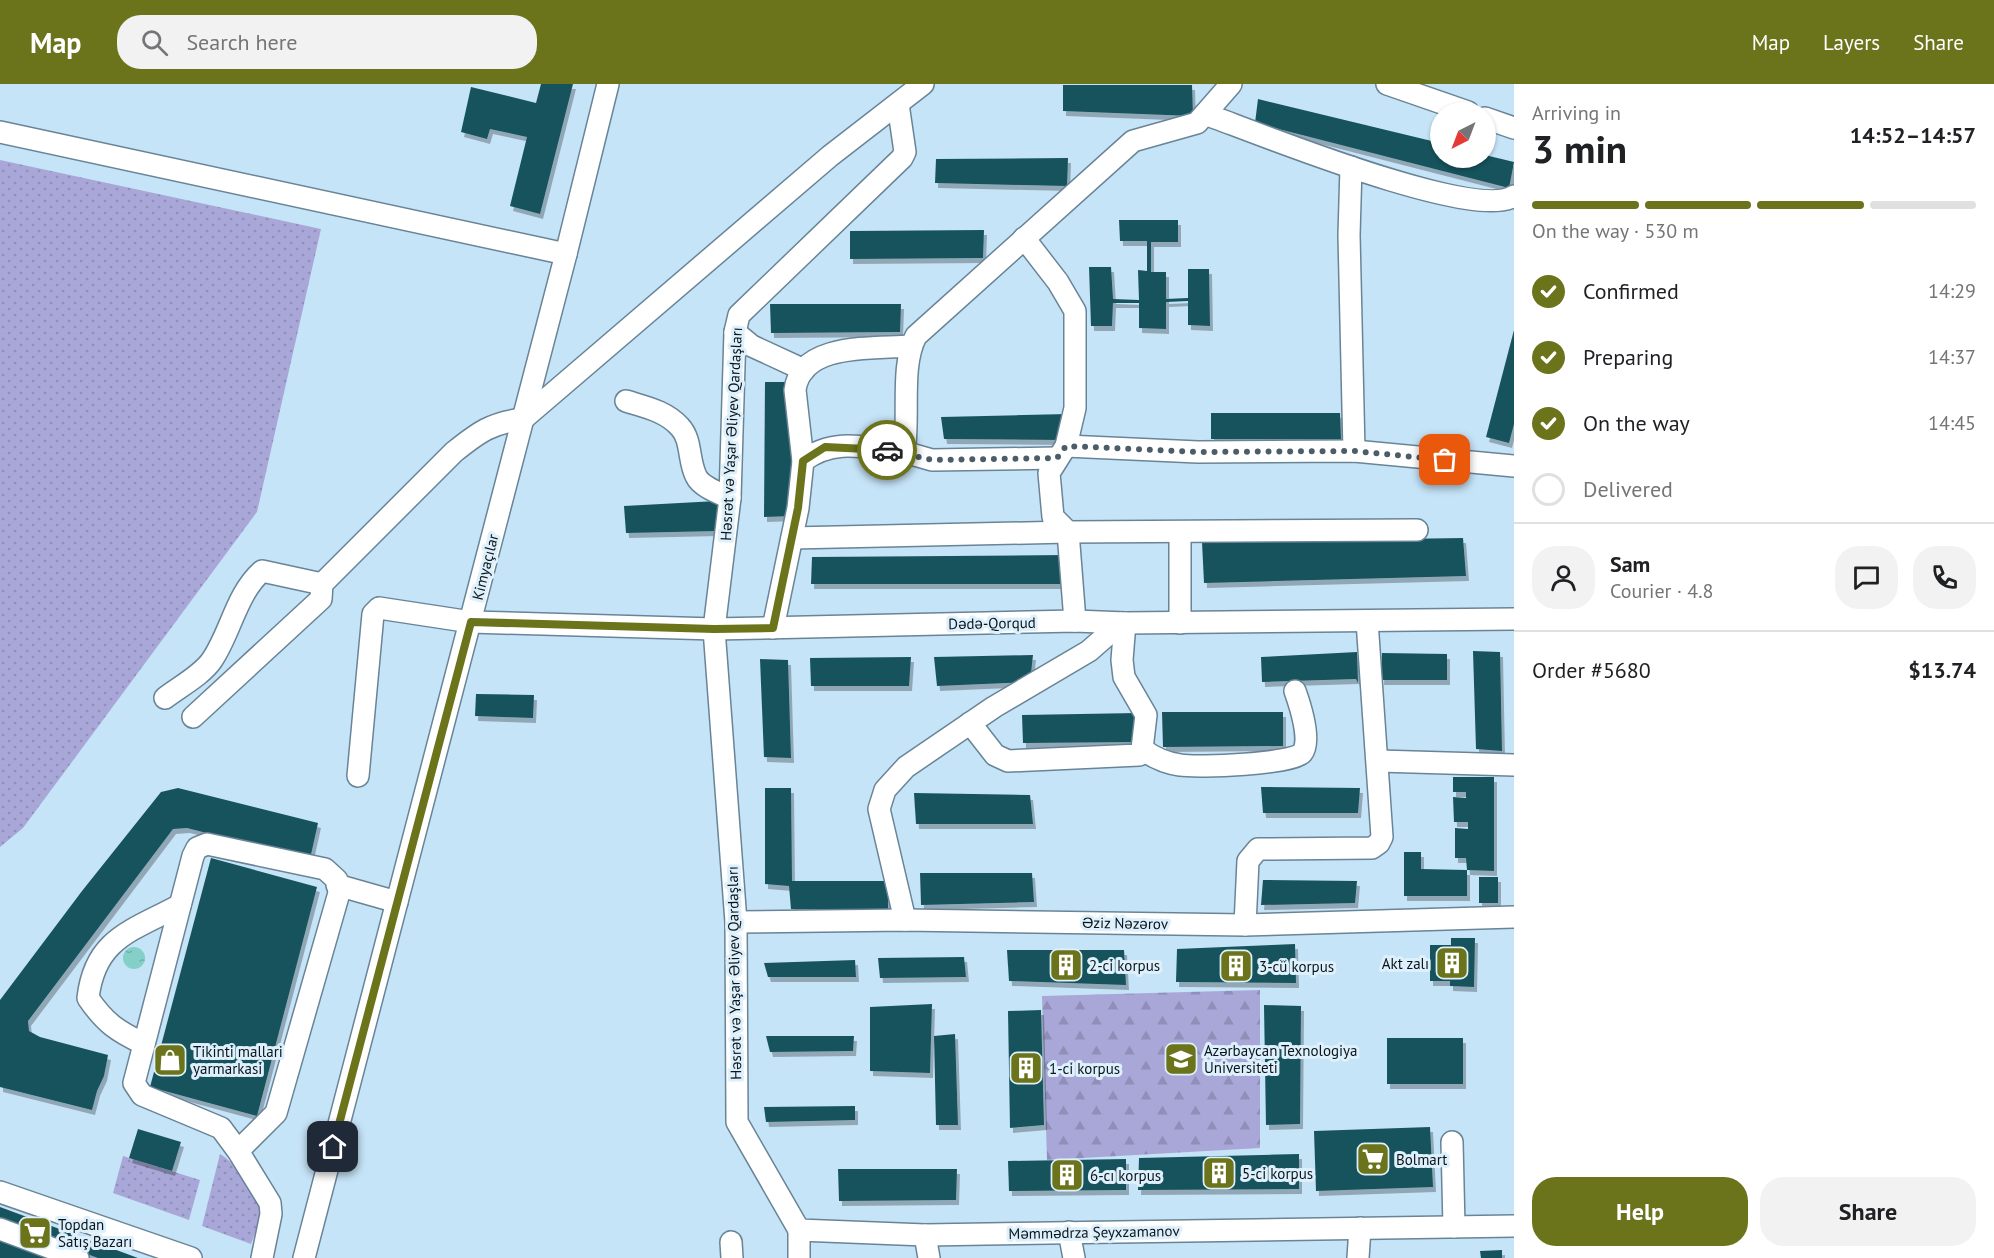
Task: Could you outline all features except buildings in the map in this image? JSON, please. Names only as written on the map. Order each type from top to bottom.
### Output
[{"type":"street","name":"Kimyaçılar","points":[[304,1258],[471,622],[608,84]]},
{"type":"street","points":[[193,717],[321,598],[322,584],[454,452],[475,435],[499,422],[523,419],[830,156],[923,84]]},
{"type":"street","points":[[904,452],[910,346],[925,327],[1133,141],[1189,127],[1205,114],[1232,84]]},
{"type":"street","points":[[1387,84],[1439,102]]},
{"type":"street","name":"Həsrət və Yaşar Əliyev Qardaşları","points":[[799,1230],[737,1122],[736,922],[714,629],[730,498],[735,332],[739,315],[902,158],[905,152],[898,104]]},
{"type":"street","points":[[1205,114],[1351,167],[1475,201],[1508,200],[1514,196]]},
{"type":"street","points":[[1496,122],[1514,128]]},
{"type":"street","points":[[0,132],[566,254]]},
{"type":"street","points":[[1351,167],[1349,235],[1354,451]]},
{"type":"street","points":[[1024,238],[1058,282],[1075,311],[1075,408],[1062,452],[1049,473],[1053,517],[1068,532],[1075,621]]},
{"type":"street","points":[[735,332],[752,346],[804,370]]},
{"type":"street","points":[[773,628],[792,538],[803,461],[795,390],[796,379],[823,354],[910,346]]},
{"type":"street","points":[[626,401],[659,411],[680,426],[686,436],[696,477],[712,490],[730,498]]},
{"type":"street","points":[[803,461],[815,451],[837,446],[904,452],[932,460],[1062,452],[1354,451],[1514,466]]},
{"type":"street","points":[[792,538],[1068,532],[1417,530]]},
{"type":"street","points":[[1180,532],[1180,623]]},
{"type":"street","points":[[165,698],[212,662],[240,602],[253,579],[262,571],[322,584]]},
{"type":"street","name":"Dədə-Qorqud","points":[[358,776],[375,611],[379,608],[471,622],[714,629],[1075,621],[1180,623],[1514,619]]},
{"type":"street","points":[[1245,925],[1248,861],[1258,849],[1372,849],[1382,837],[1367,621]]},
{"type":"street","points":[[905,920],[879,809],[885,790],[906,767],[970,723],[1089,651],[1123,623]]},
{"type":"street","points":[[970,723],[996,755],[1008,761],[1124,758],[1139,755],[1142,749],[1146,715],[1124,677],[1123,623]]},
{"type":"street","points":[[1142,749],[1158,760],[1180,765],[1221,768],[1296,758],[1305,749],[1306,732],[1295,690]]},
{"type":"street","points":[[1378,761],[1514,765]]},
{"type":"street","points":[[238,1151],[276,1113],[339,893],[337,880],[325,869],[207,844],[197,848],[193,856],[134,1083],[142,1095],[221,1128],[238,1151],[270,1203],[271,1214],[262,1258]]},
{"type":"street","points":[[338,885],[397,902]]},
{"type":"street","points":[[144,1044],[114,1029],[100,1016],[88,998],[91,975],[100,956],[116,940],[180,905]]},
{"type":"street","name":"Əziz Nəzərov","points":[[736,922],[905,920],[1245,925],[1514,916]]},
{"type":"street","points":[[1452,1142],[1454,1227]]},
{"type":"street","points":[[0,1192],[191,1258]]},
{"type":"street","name":"Məmmədrza Şeyxzamanov","points":[[799,1230],[925,1235],[1514,1226]]},
{"type":"street","points":[[1358,1258],[1360,1228]]},
{"type":"street","points":[[0,1229],[78,1258]]},
{"type":"street","points":[[799,1230],[799,1258]]},
{"type":"street","points":[[1069,1232],[1074,1258]]},
{"type":"street","points":[[925,1235],[928,1258]]},
{"type":"green space","points":[[0,160],[321,229],[257,512],[23,828],[0,847]]},
{"type":"green space","points":[[1260,990],[1260,1148],[1047,1160],[1042,996]]},
{"type":"green space","points":[[220,1154],[239,1171],[258,1204],[259,1220],[251,1244],[202,1226]]},
{"type":"green space","points":[[123,1156],[200,1180],[189,1220],[113,1193]]},
{"type":"water","points":[[134,947],[142,950],[145,958],[142,966],[134,969],[126,966],[123,958],[126,950]]},
{"type":"way so far","points":[[887,450],[932,460],[1057,458],[1066,446],[1198,452],[1354,451],[1445,460]]},
{"type":"place","name":"Akt zalı","points":[[1452,963]]},
{"type":"place","name":"2-ci korpus","points":[[1066,965]]},
{"type":"place","name":"3-cü korpus","points":[[1236,966]]},
{"type":"place","name":"Azərbaycan Texnologiya Universiteti","points":[[1181,1059]]},
{"type":"place","name":"Tikinti mallari yarmarkasi","points":[[170,1060]]},
{"type":"place","name":"1-ci korpus","points":[[1026,1068]]},
{"type":"place","name":"Bolmart","points":[[1373,1159]]},
{"type":"place","name":"5-ci korpus","points":[[1219,1173]]},
{"type":"place","name":"6-cı korpus","points":[[1067,1175]]},
{"type":"place","name":"Topdan Satış Bazarı","points":[[35,1233]]},
{"type":"route","points":[[333,1147],[471,622],[714,629],[773,628],[798,508],[803,461],[815,451],[825,447],[887,450]]}]
